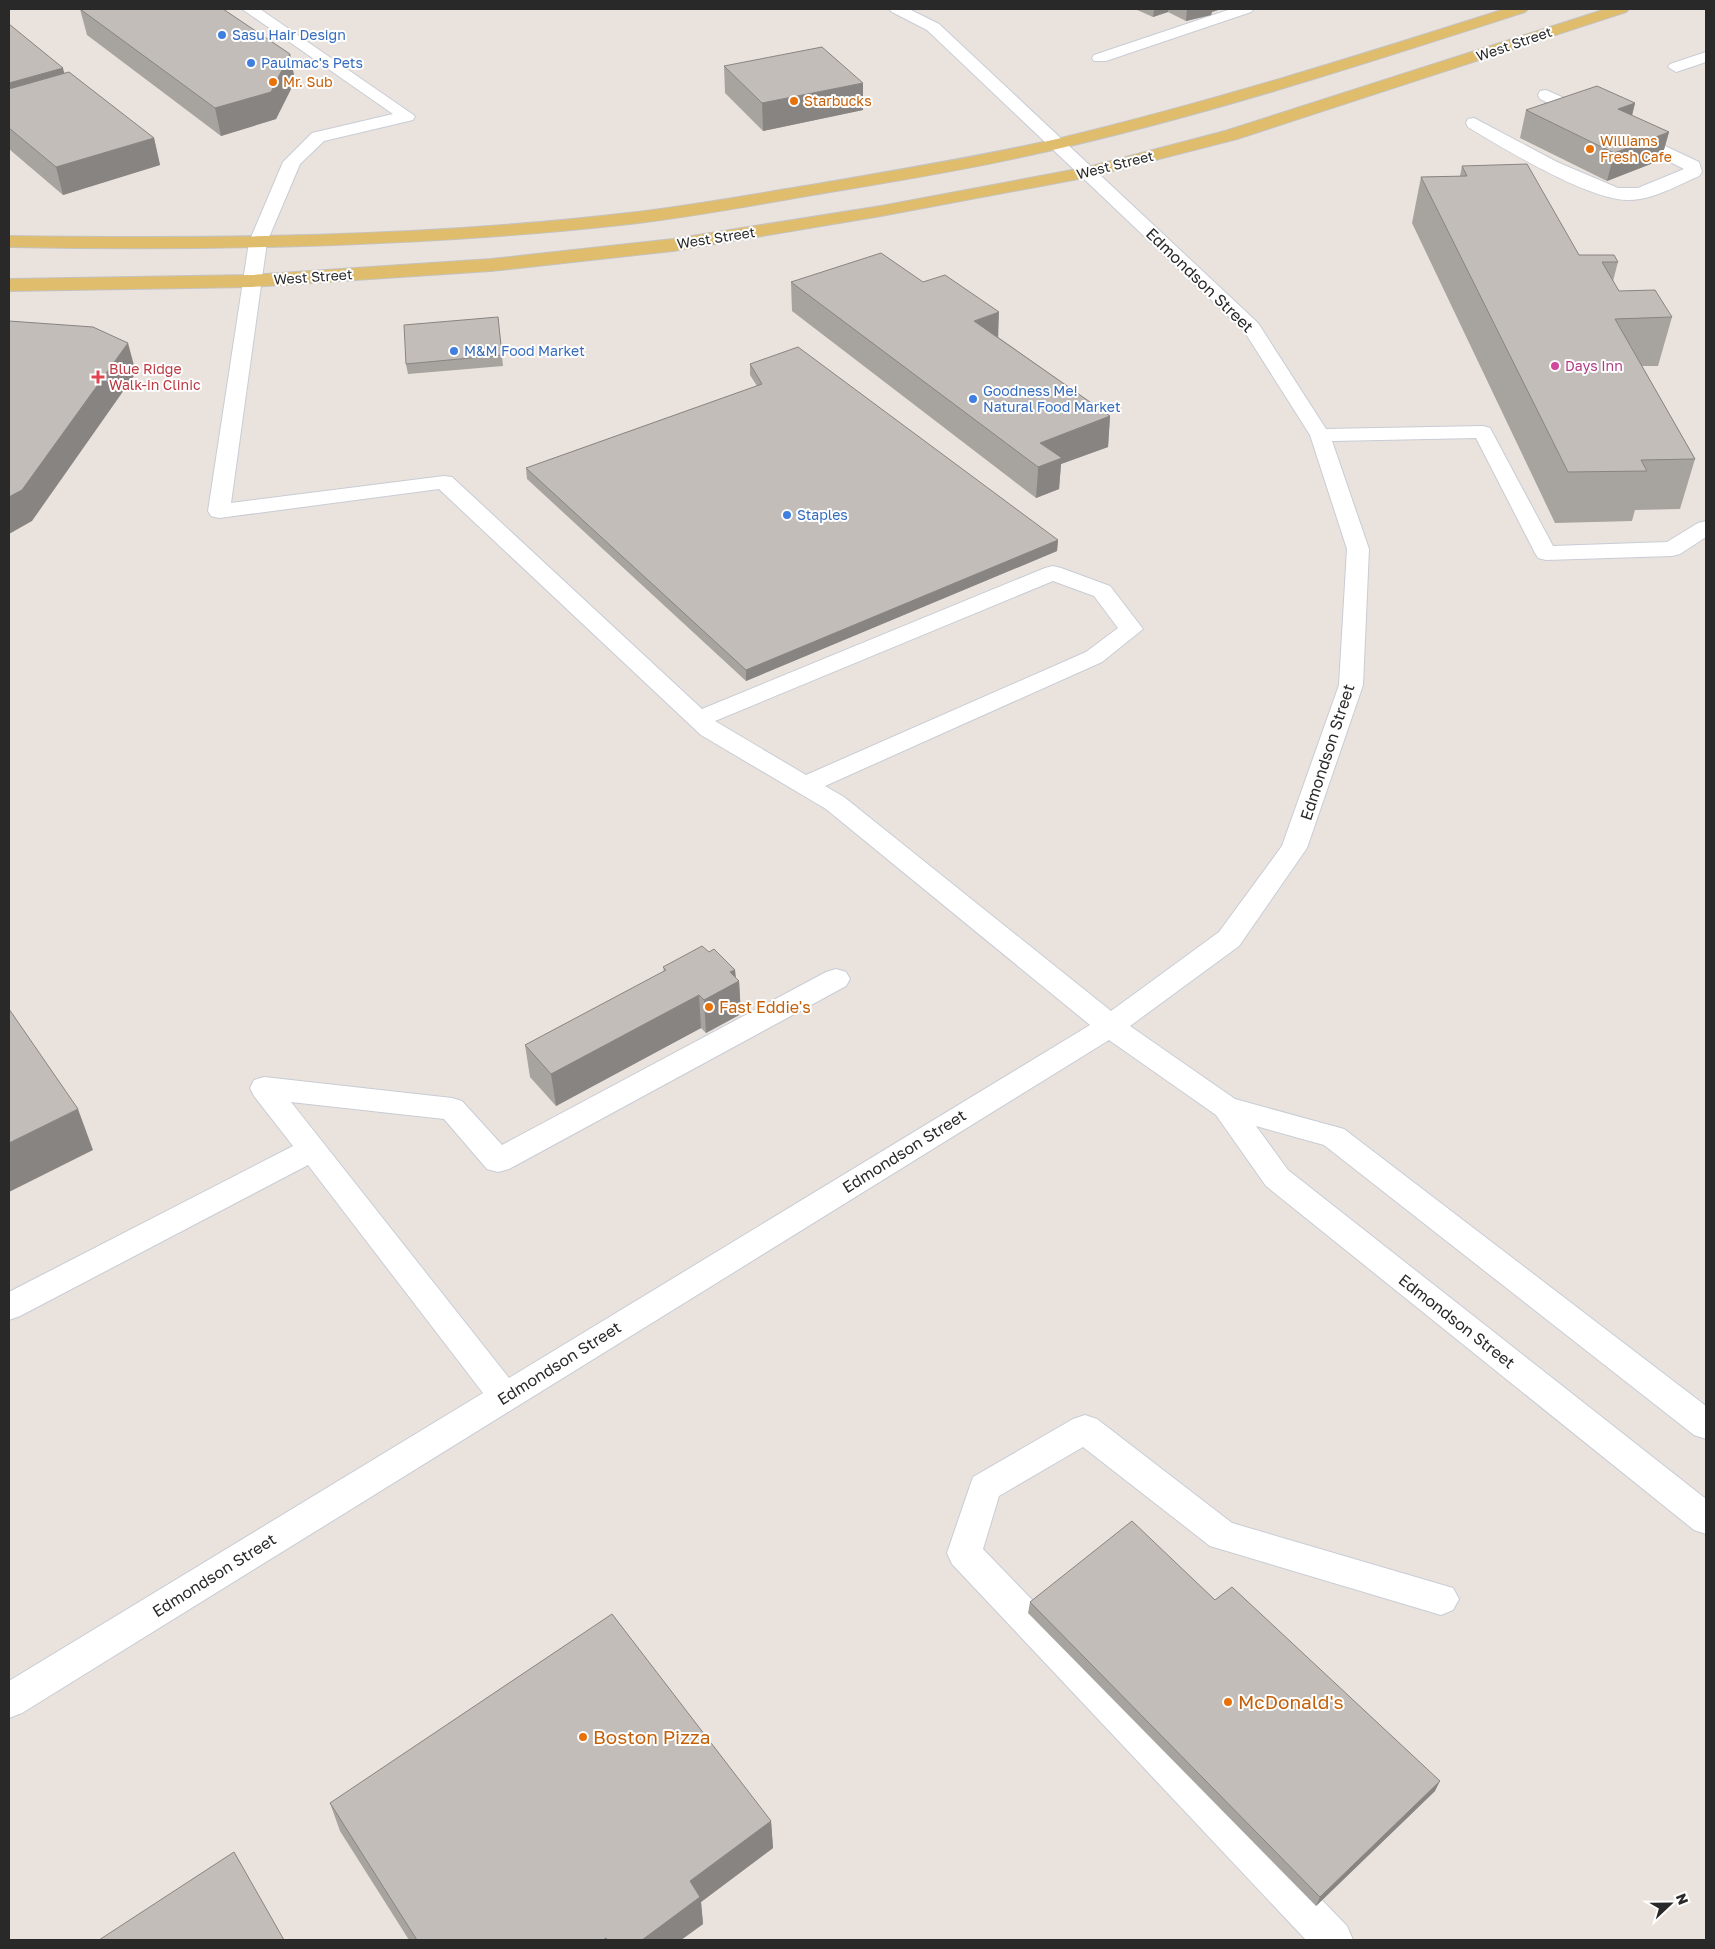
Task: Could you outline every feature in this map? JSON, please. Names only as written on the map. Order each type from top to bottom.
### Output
[{"type":"main road","name":"West Street","points":[[9,242],[150,244],[332,240],[598,222],[807,190],[1058,144],[1269,88],[1520,9]]},
{"type":"main road","name":"West Street","points":[[9,285],[251,281],[491,265],[673,245],[881,211],[1089,172],[1231,135],[1621,9]]},
{"type":"main road","points":[[1369,58],[1407,79]]},
{"type":"street","points":[[250,9],[407,116],[318,137],[292,162],[258,242],[219,510],[444,482],[710,730],[835,803],[1110,1026]]},
{"type":"street","name":"Edmondson Street","points":[[9,1701],[1110,1026],[1229,939],[1294,848],[1351,685],[1358,550],[1320,436],[1251,327],[1089,172],[933,27],[897,9]]},
{"type":"street","points":[[1100,58],[1246,9]]},
{"type":"street","points":[[1676,67],[1706,57]]},
{"type":"street","points":[[1474,123],[1603,190],[1626,195],[1641,193],[1693,172],[1693,166],[1684,160],[1546,95]]},
{"type":"street","points":[[1320,436],[1483,432],[1546,553],[1672,549],[1706,528]]},
{"type":"street","points":[[700,719],[1053,573],[1102,591],[1131,629],[1094,657],[803,786]]},
{"type":"street","points":[[504,1397],[264,1088],[452,1109],[498,1161],[836,979]]},
{"type":"street","name":"Edmondson Street","points":[[1110,1026],[1226,1107],[1277,1178],[1706,1519]]},
{"type":"street","name":"Edmondson Street","points":[[1226,1107],[1334,1137],[1706,1424]]},
{"type":"street","points":[[9,1307],[312,1150]]},
{"type":"street","points":[[1333,1940],[964,1553],[985,1488],[1085,1429],[1222,1535],[1441,1599]]},
{"type":"building","points":[[80,9],[223,9],[290,54],[271,92],[215,108]]},
{"type":"building","points":[[9,24],[63,68],[9,83]]},
{"type":"building","points":[[822,47],[863,83],[762,103],[724,66]]},
{"type":"building","points":[[69,72],[154,138],[56,167],[9,128],[9,89]]},
{"type":"building","points":[[1597,86],[1635,103],[1618,109],[1669,132],[1614,153],[1526,110]]},
{"type":"building","name":"Days Inn","points":[[1527,164],[1579,255],[1614,255],[1618,262],[1602,262],[1619,291],[1655,290],[1672,317],[1615,319],[1695,459],[1641,460],[1647,471],[1568,472],[1421,177],[1467,176],[1462,166]]},
{"type":"building","name":"Goodness Me! Natural Food Market","points":[[881,253],[923,282],[945,275],[999,312],[974,321],[1110,416],[1040,443],[1062,458],[1038,467],[791,282]]},
{"type":"building","name":"M&M Food Market","points":[[498,317],[502,355],[406,364],[404,325]]},
{"type":"building","points":[[9,321],[93,327],[128,343],[22,490],[9,497]]},
{"type":"building","name":"Staples","points":[[798,347],[1058,540],[746,670],[526,468],[762,384],[750,364]]},
{"type":"building","points":[[702,946],[709,952],[714,949],[735,970],[730,972],[739,981],[704,1000],[699,995],[551,1074],[525,1045],[666,970],[663,967]]},
{"type":"building","points":[[9,1009],[78,1109],[9,1143]]},
{"type":"building","name":"McDonald's","points":[[1132,1521],[1215,1600],[1232,1587],[1440,1781],[1320,1897],[1030,1602]]},
{"type":"building","name":"Boston Pizza","points":[[612,1614],[771,1821],[690,1881],[700,1897],[642,1940],[608,1940],[606,1938],[603,1940],[417,1940],[330,1803]]},
{"type":"building","points":[[234,1852],[284,1940],[99,1940]]},
{"type":"place","name":"Sasu Hair Design","points":[[222,35]]},
{"type":"place","name":"Paulmac's Pets","points":[[251,63]]},
{"type":"place","name":"Mr. Sub","points":[[273,82]]},
{"type":"place","name":"Starbucks","points":[[794,101]]},
{"type":"place","name":"Williams Fresh Cafe","points":[[1590,149]]},
{"type":"place","name":"M&M Food Market","points":[[454,351]]},
{"type":"place","name":"Days Inn","points":[[1555,366]]},
{"type":"place","name":"Blue Ridge Walk-in Clinic","points":[[98,377]]},
{"type":"place","name":"Goodness Me! Natural Food Market","points":[[973,399]]},
{"type":"place","name":"Staples","points":[[787,515]]},
{"type":"place","name":"Fast Eddie's","points":[[709,1007]]},
{"type":"place","name":"McDonald's","points":[[1228,1702]]},
{"type":"place","name":"Boston Pizza","points":[[583,1737]]}]
